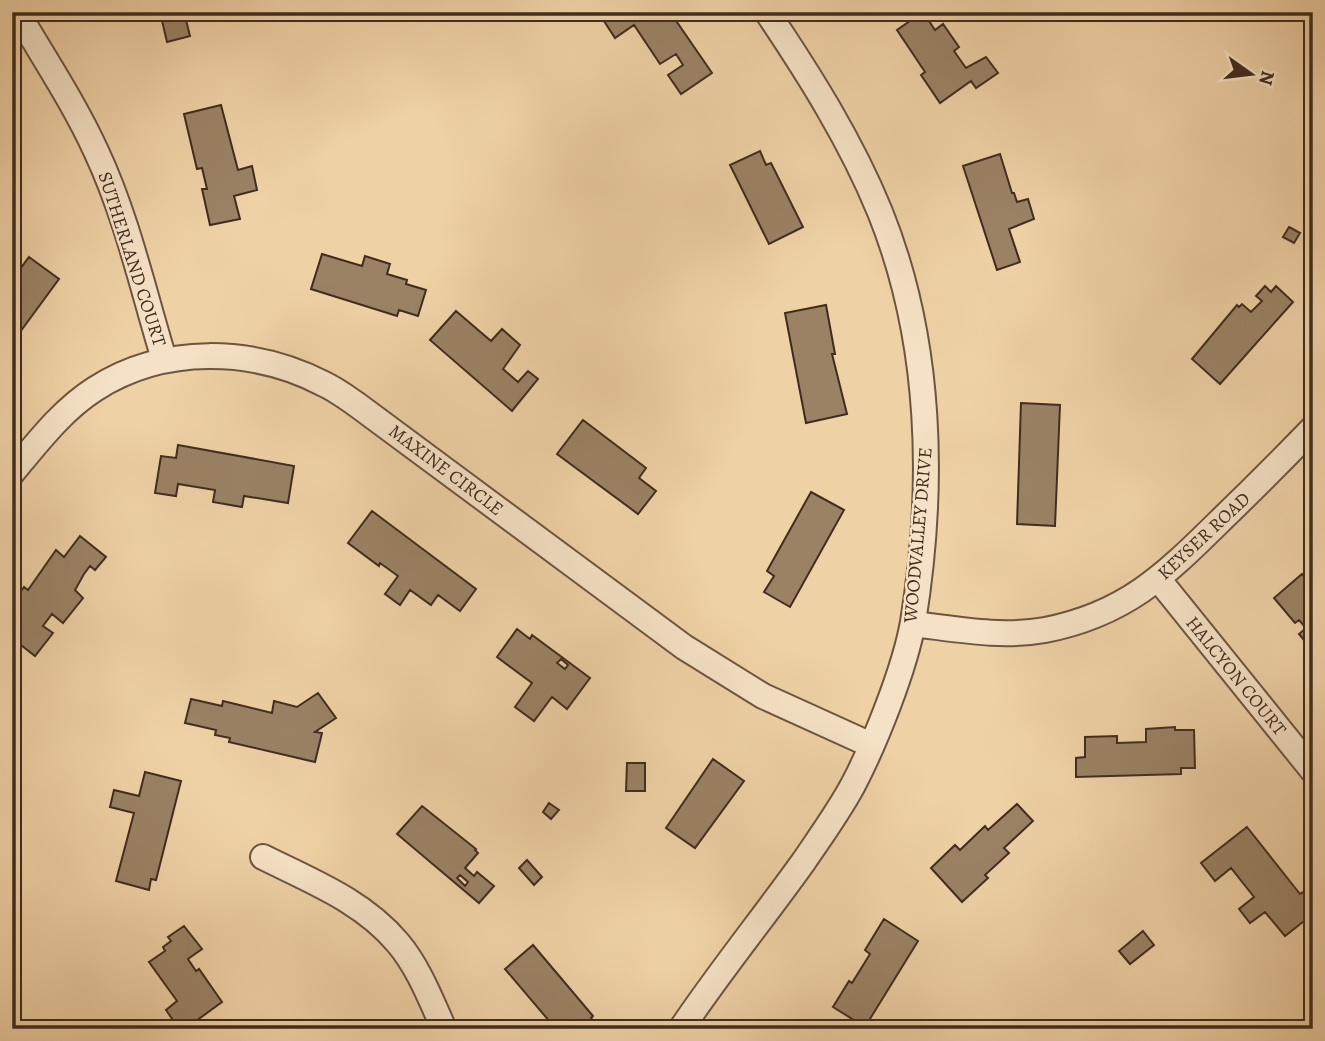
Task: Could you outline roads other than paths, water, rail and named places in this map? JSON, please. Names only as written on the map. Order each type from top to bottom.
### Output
[{"type":"street","name":"SUTHERLAND COURT","points":[[17,12],[73,105],[97,152],[117,202],[164,359]]},
{"type":"street","name":"WOODVALLEY DRIVE","points":[[681,1029],[815,845],[852,786],[871,745],[899,669],[912,624],[925,502],[926,440],[923,393],[906,295],[894,251],[861,168],[835,117],[767,12]]},
{"type":"street","name":"MAXINE CIRCLE","points":[[12,473],[71,407],[93,390],[136,368],[164,359],[213,356],[253,359],[292,370],[324,384],[356,404],[684,647],[763,696],[871,745]]},
{"type":"street","name":"KEYSER ROAD","points":[[912,624],[980,632],[1043,630],[1094,617],[1118,606],[1159,580],[1313,428]]},
{"type":"street","name":"HALCYON COURT","points":[[1159,580],[1313,771]]},
{"type":"street","points":[[263,857],[357,905],[380,924],[400,945],[444,1029]]}]
